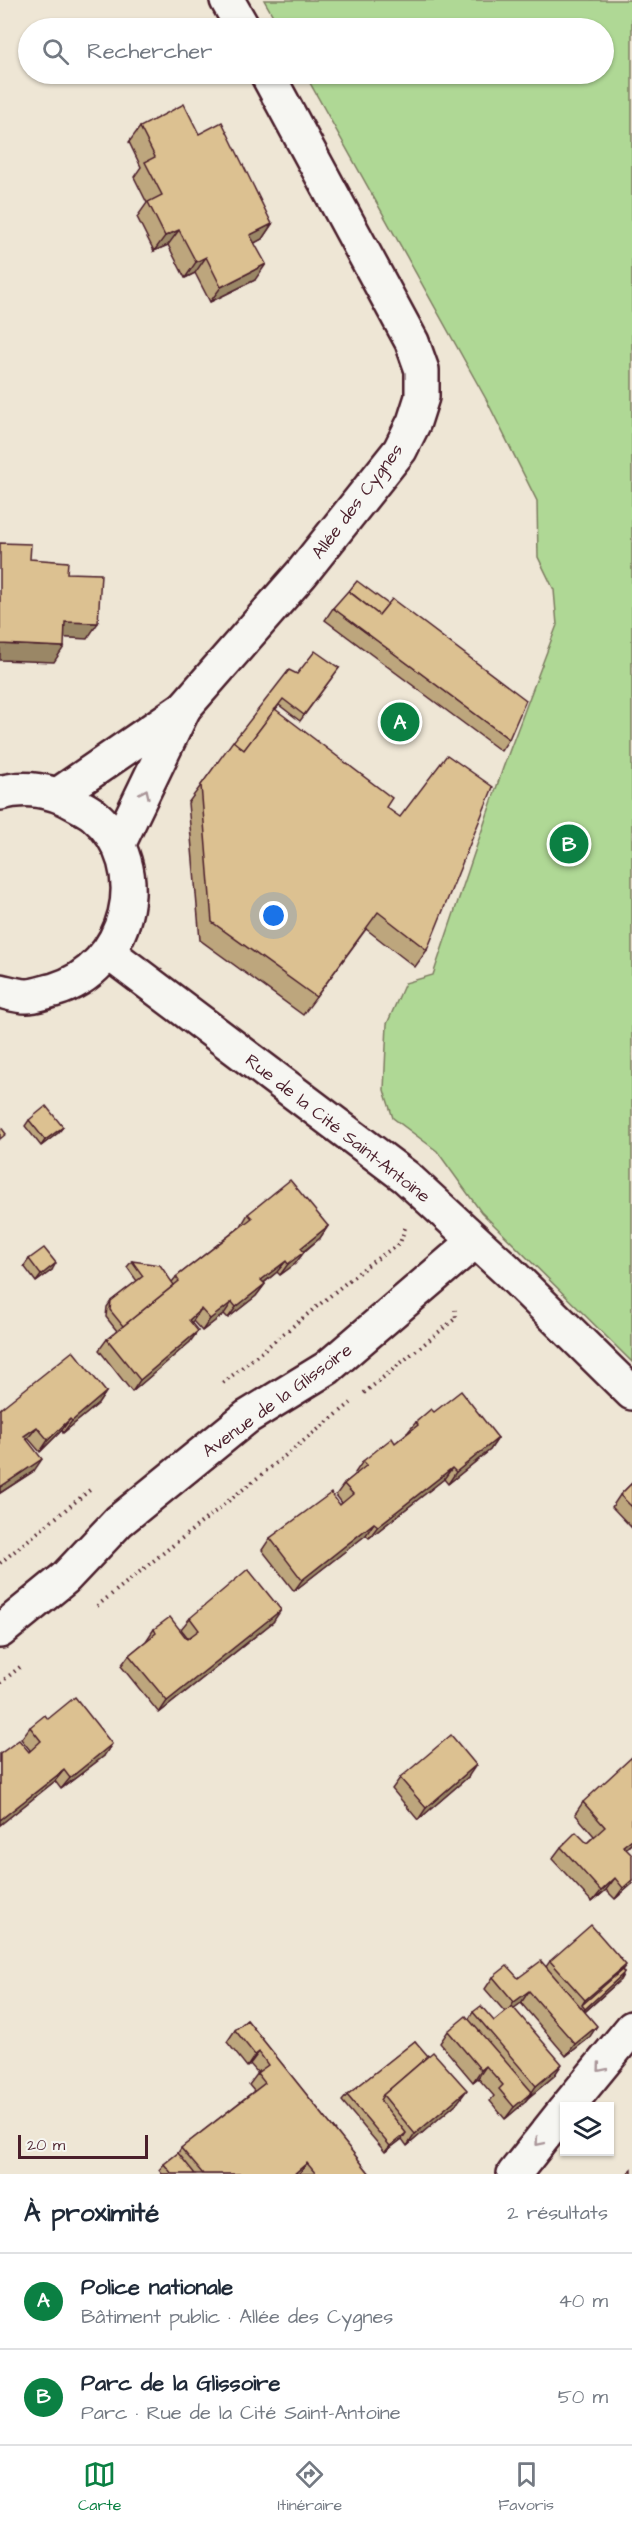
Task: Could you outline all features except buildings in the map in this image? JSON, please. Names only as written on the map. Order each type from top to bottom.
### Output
[{"type":"street","points":[[227,0],[237,18]]},
{"type":"street","name":"Allée des Cygnes","points":[[59,794],[184,708],[302,573],[400,450],[414,422],[422,397],[422,370],[412,342],[272,84]]},
{"type":"street","name":"Allée des Cygnes","points":[[118,845],[184,708]]},
{"type":"street","points":[[0,793],[18,788],[59,794],[94,815],[118,845],[128,881],[125,919],[109,953],[74,984],[28,996],[0,991]]},
{"type":"street","name":"Rue de la Cité Saint-Antoine","points":[[109,953],[406,1177],[632,1393]]},
{"type":"street","name":"Avenue de la Glissoire","points":[[0,1631],[65,1578],[119,1521],[247,1417],[327,1368],[429,1278],[475,1241]]},
{"type":"street","points":[[571,2102],[632,2028]]},
{"type":"street","points":[[514,2174],[560,2116]]},
{"type":"path","points":[[221,1384],[368,1265],[400,1243],[407,1223],[402,1209],[389,1194],[406,1177]]},
{"type":"path","points":[[93,1609],[456,1318],[454,1304],[400,1243]]},
{"type":"path","points":[[0,1563],[92,1488]]},
{"type":"path","points":[[0,1683],[28,1661]]},
{"type":"green space","points":[[264,0],[632,0],[632,1362],[481,1212],[437,1151],[393,1118],[384,1090],[387,1024],[405,983],[433,975],[503,768],[557,625],[554,590],[538,557],[537,501],[486,399],[311,84],[614,84],[614,18],[274,18]]},
{"type":"place","name":"Police nationale","points":[[400,722]]},
{"type":"place","name":"Parc de la Glissoire","points":[[569,844]]}]
